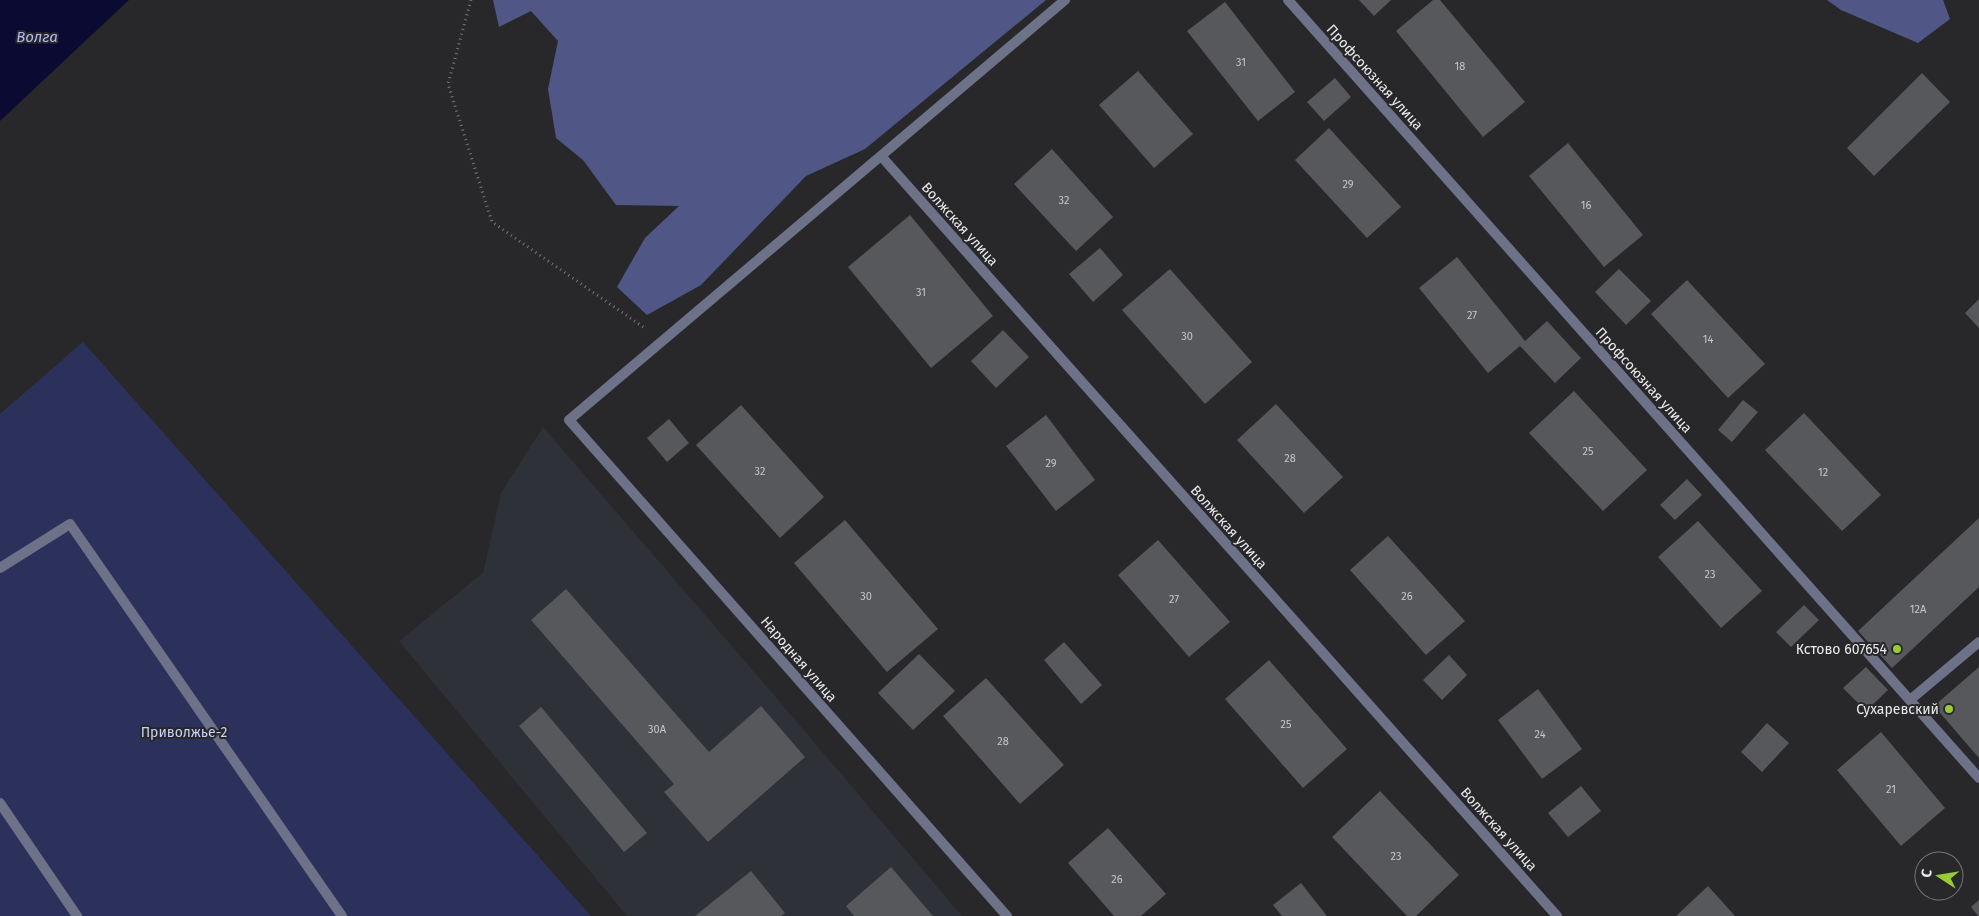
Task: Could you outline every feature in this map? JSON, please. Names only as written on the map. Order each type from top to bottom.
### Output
[{"type":"street","points":[[663,341],[1064,0]]},
{"type":"street","name":"Профсоюзная улица","points":[[1288,0],[1979,778]]},
{"type":"street","name":"Волжская улица","points":[[881,156],[1557,916]]},
{"type":"street","name":"Народная улица","points":[[663,341],[570,420],[1007,916]]},
{"type":"street","points":[[0,568],[70,524],[342,916]]},
{"type":"street","points":[[1910,700],[1979,642]]},
{"type":"street","points":[[0,803],[77,916]]},
{"type":"path","points":[[471,0],[448,84],[492,222],[663,341]]},
{"type":"shaded area","points":[[493,0],[1046,0],[865,149],[806,176],[701,285],[647,315],[617,287],[645,238],[679,206],[616,205],[583,160],[556,138],[548,89],[558,41],[531,11],[499,27]]},
{"type":"shaded area","points":[[1827,0],[1943,0],[1950,19],[1918,43],[1841,10]]},
{"type":"shaded area","points":[[543,427],[962,916],[627,916],[399,641],[483,573],[501,493]]},
{"type":"green space","name":"Приволжье-2","points":[[83,342],[591,916],[0,916],[0,414]]},
{"type":"water","name":"Волга","points":[[0,0],[129,0],[0,121]]},
{"type":"building","points":[[1359,0],[1391,0],[1374,16]]},
{"type":"building","points":[[1433,0],[1440,0],[1525,102],[1483,137],[1396,31]]},
{"type":"building","points":[[1225,2],[1295,92],[1258,121],[1187,31]]},
{"type":"building","points":[[1138,71],[1193,134],[1154,168],[1099,105]]},
{"type":"building","points":[[1922,73],[1950,102],[1874,176],[1847,148]]},
{"type":"building","points":[[1335,78],[1351,97],[1324,121],[1307,102]]},
{"type":"building","points":[[1329,128],[1401,207],[1367,238],[1295,160]]},
{"type":"building","points":[[1568,143],[1643,235],[1604,267],[1529,176]]},
{"type":"building","points":[[1052,149],[1113,217],[1076,251],[1014,184]]},
{"type":"building","points":[[910,215],[993,316],[931,368],[848,267]]},
{"type":"building","points":[[1100,248],[1123,275],[1093,302],[1069,274]]},
{"type":"building","points":[[1457,257],[1525,341],[1547,321],[1581,358],[1555,383],[1520,346],[1488,373],[1419,288]]},
{"type":"building","points":[[1170,269],[1252,362],[1205,404],[1122,310]]},
{"type":"building","points":[[1619,269],[1651,301],[1626,325],[1595,292]]},
{"type":"building","points":[[1687,280],[1765,364],[1728,398],[1651,314]]},
{"type":"building","points":[[1979,299],[1979,328],[1965,313]]},
{"type":"building","points":[[1003,330],[1029,357],[996,388],[971,361]]},
{"type":"building","points":[[1574,391],[1647,470],[1603,511],[1529,433]]},
{"type":"building","points":[[1743,400],[1758,412],[1732,442],[1718,430]]},
{"type":"building","points":[[1276,404],[1343,477],[1304,513],[1237,440]]},
{"type":"building","points":[[741,405],[824,497],[780,538],[696,445]]},
{"type":"building","points":[[1804,413],[1881,495],[1842,531],[1765,450]]},
{"type":"building","points":[[1046,415],[1095,480],[1056,511],[1006,446]]},
{"type":"building","points":[[669,419],[689,443],[667,462],[647,438]]},
{"type":"building","points":[[1687,479],[1702,495],[1675,520],[1660,505]]},
{"type":"building","points":[[1979,518],[1979,587],[1892,668],[1858,631]]},
{"type":"building","points":[[845,520],[938,629],[887,672],[794,563]]},
{"type":"building","points":[[1698,521],[1762,591],[1721,628],[1658,557]]},
{"type":"building","points":[[1388,536],[1465,621],[1426,655],[1350,570]]},
{"type":"building","points":[[1158,540],[1230,622],[1189,657],[1118,575]]},
{"type":"building","points":[[566,589],[709,752],[761,706],[805,757],[708,842],[664,792],[674,784],[531,620]]},
{"type":"building","points":[[1804,605],[1819,620],[1791,647],[1776,632]]},
{"type":"building","points":[[1064,642],[1102,685],[1081,704],[1044,660]]},
{"type":"building","points":[[919,654],[955,691],[913,730],[878,693]]},
{"type":"building","points":[[1449,655],[1467,675],[1442,700],[1423,680]]},
{"type":"building","points":[[1269,660],[1347,749],[1303,788],[1225,699]]},
{"type":"building","points":[[1866,667],[1888,690],[1866,711],[1843,688]]},
{"type":"building","points":[[1979,667],[1979,758],[1934,706]]},
{"type":"building","points":[[986,678],[1064,765],[1020,804],[943,716]]},
{"type":"building","points":[[1538,689],[1582,749],[1542,779],[1498,720]]},
{"type":"building","points":[[541,707],[647,833],[624,852],[519,726]]},
{"type":"building","points":[[1767,723],[1789,743],[1762,772],[1741,752]]},
{"type":"building","points":[[1881,732],[1945,808],[1901,846],[1837,770]]},
{"type":"building","points":[[1581,786],[1601,811],[1568,837],[1548,813]]},
{"type":"building","points":[[1380,791],[1459,875],[1416,916],[1407,916],[1332,837]]},
{"type":"building","points":[[1108,828],[1166,894],[1141,916],[1114,916],[1068,863]]},
{"type":"building","points":[[891,867],[933,916],[854,916],[846,906]]},
{"type":"building","points":[[751,871],[785,913],[781,916],[695,916]]},
{"type":"building","points":[[1301,883],[1327,916],[1282,916],[1273,905]]},
{"type":"building","points":[[1708,886],[1735,916],[1676,916]]},
{"type":"building","points":[[1979,900],[1979,916],[1978,916],[1971,907]]},
{"type":"place","name":"Кстово 607654","points":[[1897,649]]},
{"type":"place","name":"Сухаревский","points":[[1949,709]]}]
